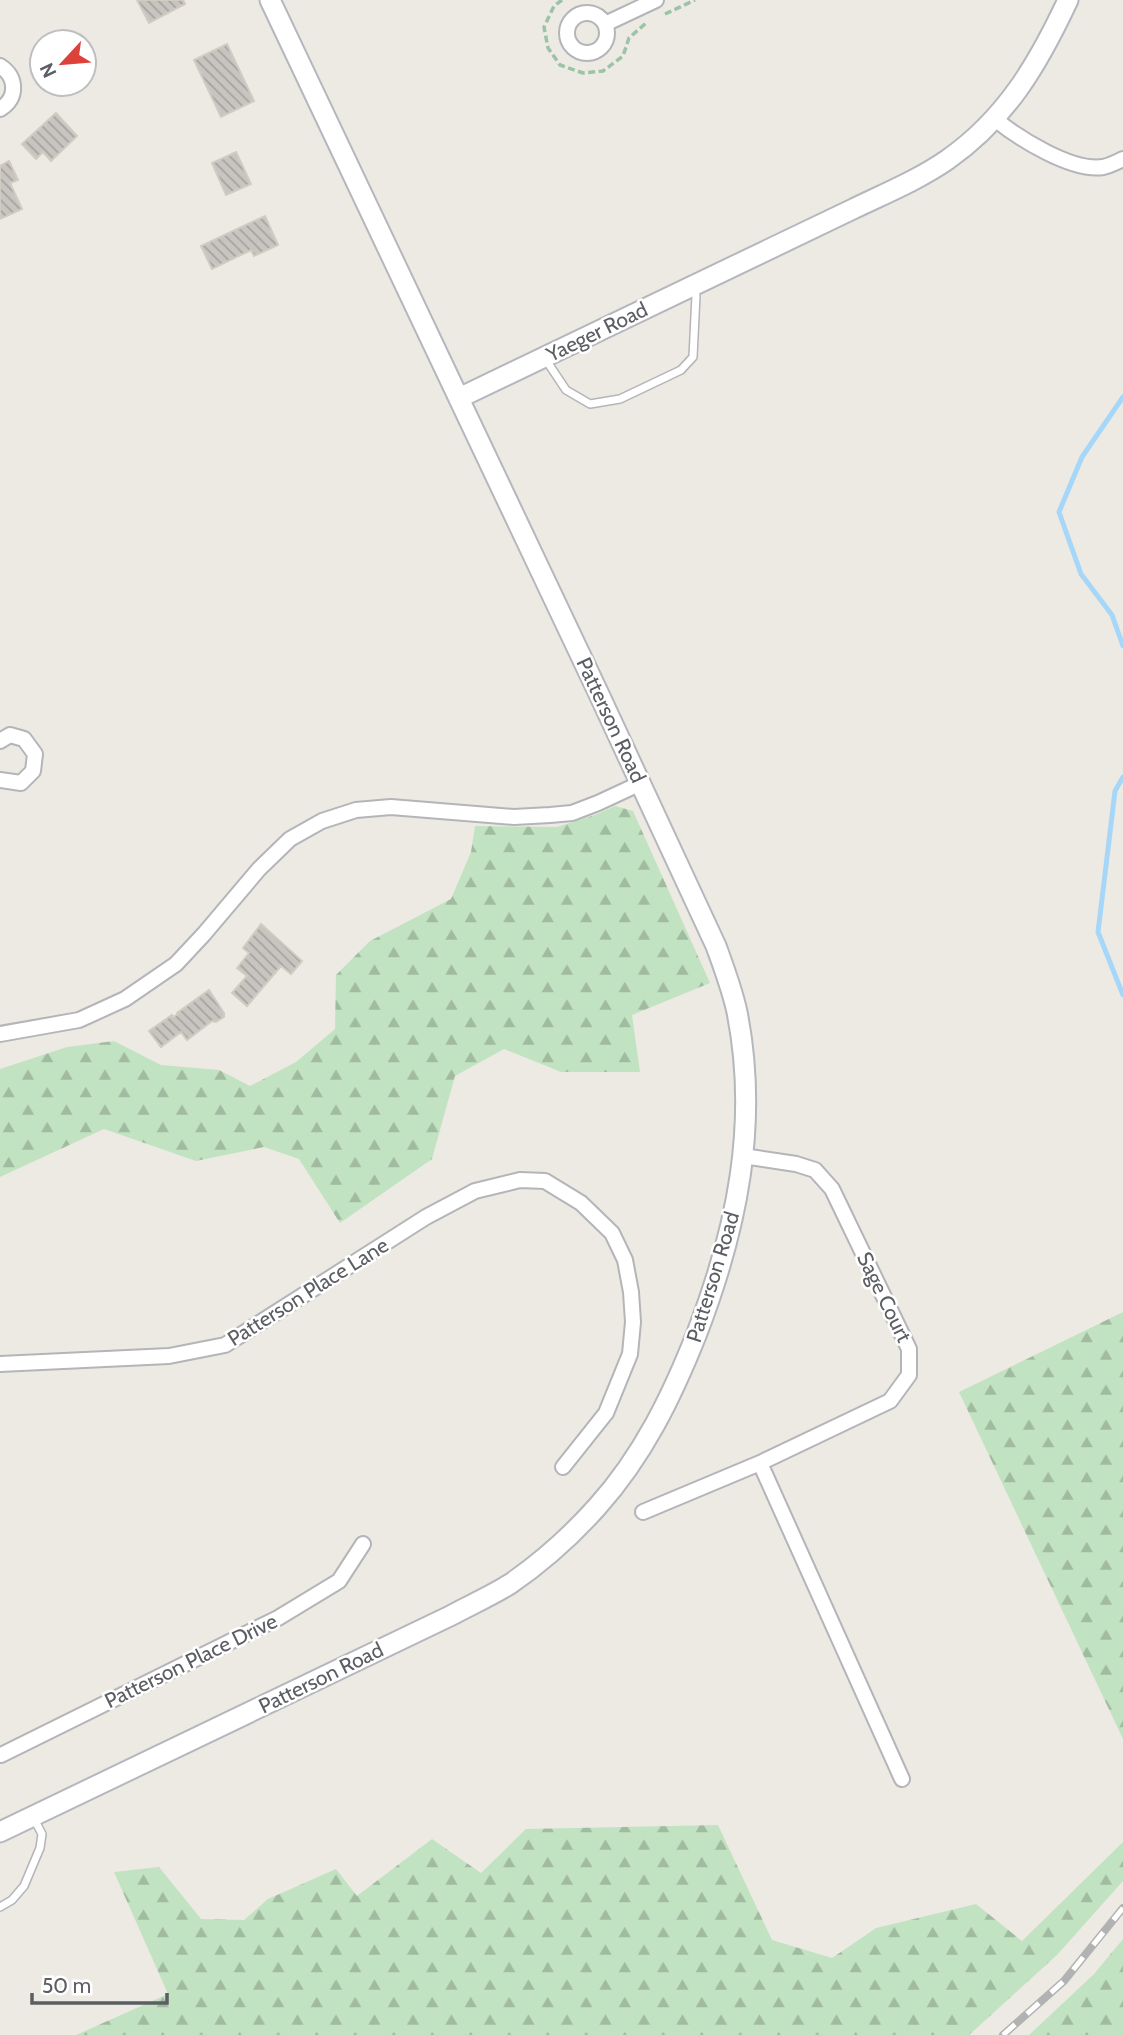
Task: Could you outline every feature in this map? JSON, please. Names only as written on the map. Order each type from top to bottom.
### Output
[{"type":"street","points":[[270,0],[459,398]]},
{"type":"street","points":[[605,24],[656,0]]},
{"type":"street","name":"Yaeger Road","points":[[459,398],[914,179],[946,161],[973,141],[1021,88],[1068,0]]},
{"type":"street","points":[[0,66],[6,70],[13,85],[13,93],[10,101],[0,109]]},
{"type":"street","points":[[995,119],[1012,133],[1042,150],[1087,167],[1104,167],[1123,159]]},
{"type":"street","name":"Patterson Road","points":[[0,1832],[450,1616],[509,1585],[539,1563],[598,1506],[647,1440],[670,1396],[720,1266],[740,1187],[745,1106],[744,1067],[737,1012],[728,978],[700,910],[459,398]]},
{"type":"street","points":[[0,741],[10,736],[24,739],[35,754],[33,771],[21,783],[0,780]]},
{"type":"street","points":[[0,1034],[79,1020],[125,999],[176,964],[259,869],[290,839],[321,821],[356,810],[391,807],[514,817],[550,816],[572,813],[640,783]]},
{"type":"street","name":"Sage Court","points":[[643,1512],[760,1463],[890,1401],[909,1375],[909,1349],[832,1189],[815,1170],[796,1164],[743,1156]]},
{"type":"street","name":"Patterson Place Lane","points":[[0,1364],[169,1356],[225,1345],[426,1217],[475,1191],[520,1180],[545,1181],[582,1203],[612,1233],[625,1260],[633,1322],[630,1354],[606,1413],[563,1468]]},
{"type":"street","points":[[760,1463],[902,1779]]},
{"type":"street","name":"Patterson Place Drive","points":[[1,1755],[278,1618],[339,1581],[363,1544]]},
{"type":"lane","points":[[545,358],[566,390],[590,404],[620,399],[681,370],[693,357],[696,295],[692,286]]},
{"type":"lane","points":[[0,1907],[12,1900],[24,1886],[40,1848],[41,1834],[33,1817]]},
{"type":"green space","points":[[615,806],[633,811],[710,983],[632,1015],[640,1072],[561,1072],[504,1049],[455,1076],[432,1159],[340,1223],[299,1159],[264,1147],[196,1161],[104,1129],[0,1177],[0,1069],[67,1047],[114,1041],[161,1065],[219,1070],[250,1086],[296,1062],[335,1029],[336,975],[370,941],[451,899],[471,852],[475,826],[557,827]]},
{"type":"green space","points":[[1123,1312],[1123,1739],[959,1392]]},
{"type":"green space","points":[[718,1825],[772,1940],[832,1958],[876,1928],[976,1904],[1022,1941],[1123,1842],[1123,1881],[1057,1955],[969,2035],[76,2035],[168,1994],[114,1872],[159,1867],[201,1919],[244,1920],[268,1899],[336,1869],[357,1896],[432,1839],[481,1873],[526,1829]]},
{"type":"green space","points":[[1123,1939],[1123,2035],[1029,2035],[1094,1974]]},
{"type":"building","points":[[137,0],[183,0],[185,4],[149,23]]},
{"type":"building","points":[[227,44],[254,101],[221,117],[194,60]]},
{"type":"building","points":[[56,113],[77,136],[51,161],[43,152],[36,159],[22,144]]},
{"type":"building","points":[[236,152],[251,184],[226,195],[212,163]]},
{"type":"building","points":[[9,161],[18,180],[10,183],[22,209],[0,219],[0,166]]},
{"type":"building","points":[[265,216],[278,245],[254,256],[251,250],[212,269],[201,246]]},
{"type":"building","points":[[261,924],[302,961],[291,974],[281,966],[247,1006],[232,993],[247,976],[237,968],[249,953],[243,948]]},
{"type":"building","points":[[209,990],[224,1017],[216,1022],[212,1021],[187,1040],[181,1032],[161,1047],[149,1031],[172,1015],[173,1017],[178,1014]]},
{"type":"waterway","points":[[1123,397],[1082,457],[1059,512],[1081,574],[1112,615],[1123,646]]},
{"type":"waterway","points":[[1123,777],[1115,791],[1098,932],[1123,995]]},
{"type":"railway","points":[[1003,2035],[1064,1981],[1123,1908]]}]
